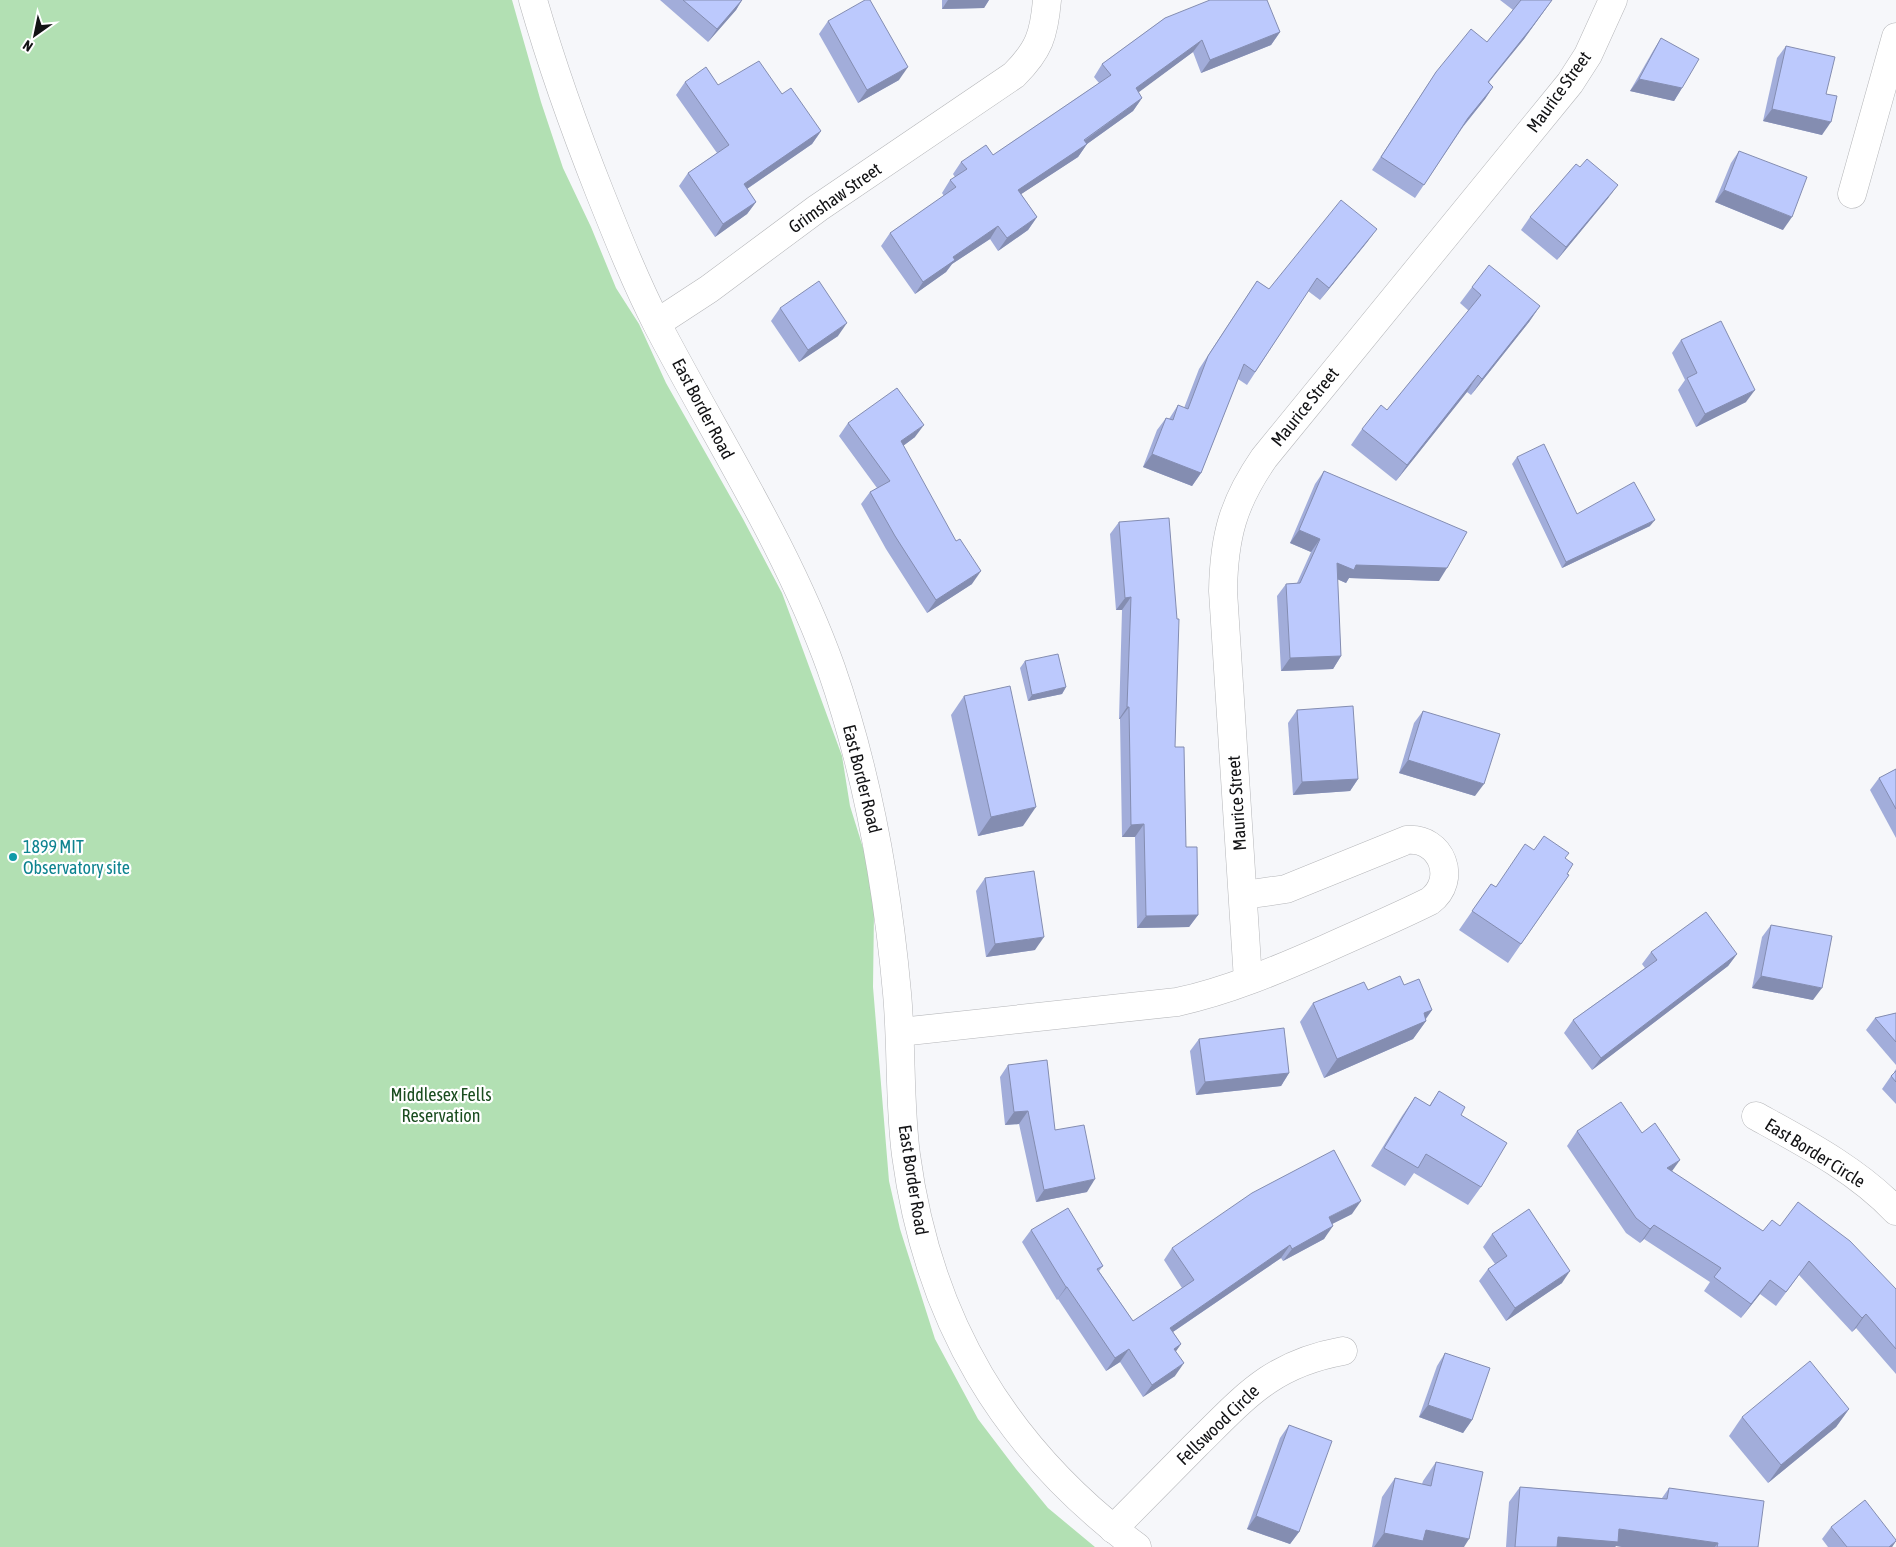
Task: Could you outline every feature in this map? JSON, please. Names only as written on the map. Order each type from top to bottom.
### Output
[{"type":"street","name":"East Border Road","points":[[533,0],[581,144],[633,273],[657,323],[782,553],[817,631],[860,762],[873,819],[890,926],[900,1032],[906,1154],[926,1250],[936,1286],[959,1340],[987,1390],[1032,1450],[1070,1492],[1137,1547]]},
{"type":"street","name":"Grimshaw Street","points":[[657,323],[709,289],[818,208],[1014,75],[1032,57],[1039,44],[1047,0]]},
{"type":"street","name":"Maurice Street","points":[[1248,980],[1223,591],[1225,550],[1229,530],[1243,491],[1264,458],[1570,83],[1588,55],[1613,0]]},
{"type":"street","points":[[1852,194],[1896,38]]},
{"type":"street","points":[[900,1032],[1177,1002],[1200,997],[1300,960],[1430,901],[1436,897],[1443,886],[1445,871],[1443,861],[1433,847],[1421,841],[1407,840],[1286,888],[1244,895]]},
{"type":"street","name":"East Border Circle","points":[[1756,1116],[1851,1172],[1896,1211]]},
{"type":"street","name":"Fellswood Circle","points":[[1113,1529],[1250,1392],[1278,1372],[1309,1358],[1343,1350]]},
{"type":"green space","name":"Middlesex Fells Reservation","points":[[0,0],[512,0],[541,102],[563,168],[591,227],[616,288],[639,324],[666,383],[743,519],[782,593],[842,756],[850,806],[864,851],[874,911],[873,987],[889,1181],[900,1229],[935,1339],[978,1419],[1016,1469],[1048,1508],[1095,1547],[0,1547]]},
{"type":"building","points":[[683,0],[742,0],[717,29]]},
{"type":"building","points":[[865,0],[870,0],[908,67],[867,90],[828,21]]},
{"type":"building","points":[[1210,0],[1267,0],[1280,32],[1210,60],[1202,40],[1136,88],[1142,98],[1084,140],[1087,144],[1018,190],[1037,217],[1007,238],[998,226],[953,257],[955,260],[923,282],[890,233],[956,187],[950,180],[967,169],[961,162],[986,145],[993,155],[1111,75],[1102,64],[1165,18]]},
{"type":"building","points":[[1521,0],[1552,0],[1488,82],[1493,87],[1468,118],[1424,185],[1381,157],[1436,72],[1471,29],[1487,42]]},
{"type":"building","points":[[1661,38],[1699,59],[1682,88],[1639,79]]},
{"type":"building","points":[[1786,46],[1835,57],[1826,94],[1837,96],[1831,122],[1772,109]]},
{"type":"building","points":[[759,61],[782,94],[791,88],[821,131],[744,184],[756,202],[723,224],[688,173],[729,145],[685,82],[706,67],[718,85]]},
{"type":"building","points":[[1739,151],[1807,177],[1792,217],[1724,190]]},
{"type":"building","points":[[1587,159],[1618,185],[1566,247],[1530,217],[1576,164],[1580,167]]},
{"type":"building","points":[[1341,200],[1377,229],[1329,288],[1317,278],[1255,372],[1244,364],[1201,473],[1152,454],[1166,418],[1173,420],[1178,405],[1188,409],[1208,356],[1257,281],[1269,289]]},
{"type":"building","points":[[1489,265],[1540,306],[1482,379],[1478,375],[1407,465],[1362,429],[1381,405],[1387,410],[1481,295],[1472,287]]},
{"type":"building","points":[[819,281],[847,323],[808,350],[780,308]]},
{"type":"building","points":[[1721,321],[1755,390],[1705,414],[1687,378],[1697,373],[1681,340]]},
{"type":"building","points":[[897,388],[924,425],[901,441],[956,541],[960,539],[981,571],[936,600],[895,536],[870,492],[890,481],[848,423]]},
{"type":"building","points":[[1544,444],[1577,514],[1634,482],[1655,520],[1566,562],[1517,457]]},
{"type":"building","points":[[1324,471],[1467,532],[1447,568],[1356,565],[1354,570],[1337,563],[1341,656],[1290,658],[1286,584],[1300,583],[1320,539],[1299,530]]},
{"type":"building","points":[[1169,518],[1177,619],[1179,619],[1175,747],[1184,747],[1186,847],[1197,847],[1198,915],[1146,916],[1144,824],[1131,825],[1129,707],[1127,707],[1131,597],[1125,598],[1119,522]]},
{"type":"building","points":[[1058,654],[1066,687],[1032,695],[1025,661]]},
{"type":"building","points":[[1010,686],[1036,807],[991,817],[964,696]]},
{"type":"building","points":[[1353,706],[1358,779],[1302,782],[1297,710]]},
{"type":"building","points":[[1423,711],[1500,734],[1484,784],[1408,760]]},
{"type":"building","points":[[1896,769],[1896,809],[1879,778]]},
{"type":"building","points":[[1544,836],[1569,853],[1565,858],[1573,864],[1567,874],[1569,875],[1521,944],[1472,911],[1491,884],[1496,887],[1525,844],[1534,850]]},
{"type":"building","points":[[1034,871],[1044,937],[995,944],[985,878]]},
{"type":"building","points":[[1706,912],[1737,954],[1601,1058],[1573,1020],[1657,960],[1651,952]]},
{"type":"building","points":[[1771,925],[1832,936],[1822,988],[1761,976]]},
{"type":"building","points":[[1400,976],[1404,985],[1419,979],[1432,1010],[1424,1013],[1426,1021],[1337,1059],[1313,1003],[1364,982],[1368,990]]},
{"type":"building","points":[[1896,1013],[1896,1042],[1875,1018]]},
{"type":"building","points":[[1284,1028],[1289,1073],[1205,1082],[1199,1039]]},
{"type":"building","points":[[1047,1060],[1055,1130],[1084,1125],[1095,1179],[1044,1190],[1028,1111],[1014,1112],[1008,1065]]},
{"type":"building","points":[[1896,1071],[1896,1082],[1891,1076]]},
{"type":"building","points":[[1439,1091],[1465,1107],[1461,1115],[1507,1143],[1481,1187],[1426,1154],[1418,1168],[1384,1148],[1415,1097],[1430,1106]]},
{"type":"building","points":[[1621,1102],[1642,1133],[1655,1123],[1680,1160],[1667,1168],[1763,1231],[1772,1220],[1780,1226],[1798,1202],[1850,1241],[1896,1289],[1896,1349],[1866,1314],[1862,1318],[1809,1261],[1786,1292],[1770,1280],[1751,1304],[1714,1277],[1721,1268],[1654,1225],[1650,1229],[1636,1218],[1577,1131]]},
{"type":"building","points":[[1334,1150],[1361,1201],[1329,1217],[1333,1226],[1292,1249],[1290,1245],[1170,1328],[1181,1344],[1174,1349],[1184,1363],[1152,1385],[1129,1349],[1115,1358],[1066,1287],[1031,1230],[1068,1208],[1103,1266],[1097,1269],[1133,1321],[1194,1280],[1172,1248],[1252,1193]]},
{"type":"building","points":[[1529,1209],[1570,1271],[1515,1308],[1488,1269],[1507,1256],[1492,1234]]},
{"type":"building","points":[[1445,1353],[1490,1368],[1472,1420],[1428,1405]]},
{"type":"building","points":[[1810,1361],[1849,1409],[1781,1465],[1742,1417]]},
{"type":"building","points":[[1289,1425],[1332,1441],[1299,1532],[1256,1516]]},
{"type":"building","points":[[1436,1462],[1483,1472],[1469,1539],[1426,1530],[1423,1541],[1384,1533],[1395,1478],[1431,1486]]},
{"type":"building","points":[[1520,1487],[1667,1499],[1669,1488],[1764,1501],[1758,1547],[1717,1547],[1718,1543],[1619,1529],[1618,1542],[1558,1537],[1557,1547],[1515,1547]]},
{"type":"building","points":[[1865,1500],[1896,1540],[1889,1547],[1847,1547],[1831,1527]]},
{"type":"place","name":"1899 MIT Observatory site","points":[[13,857]]}]
